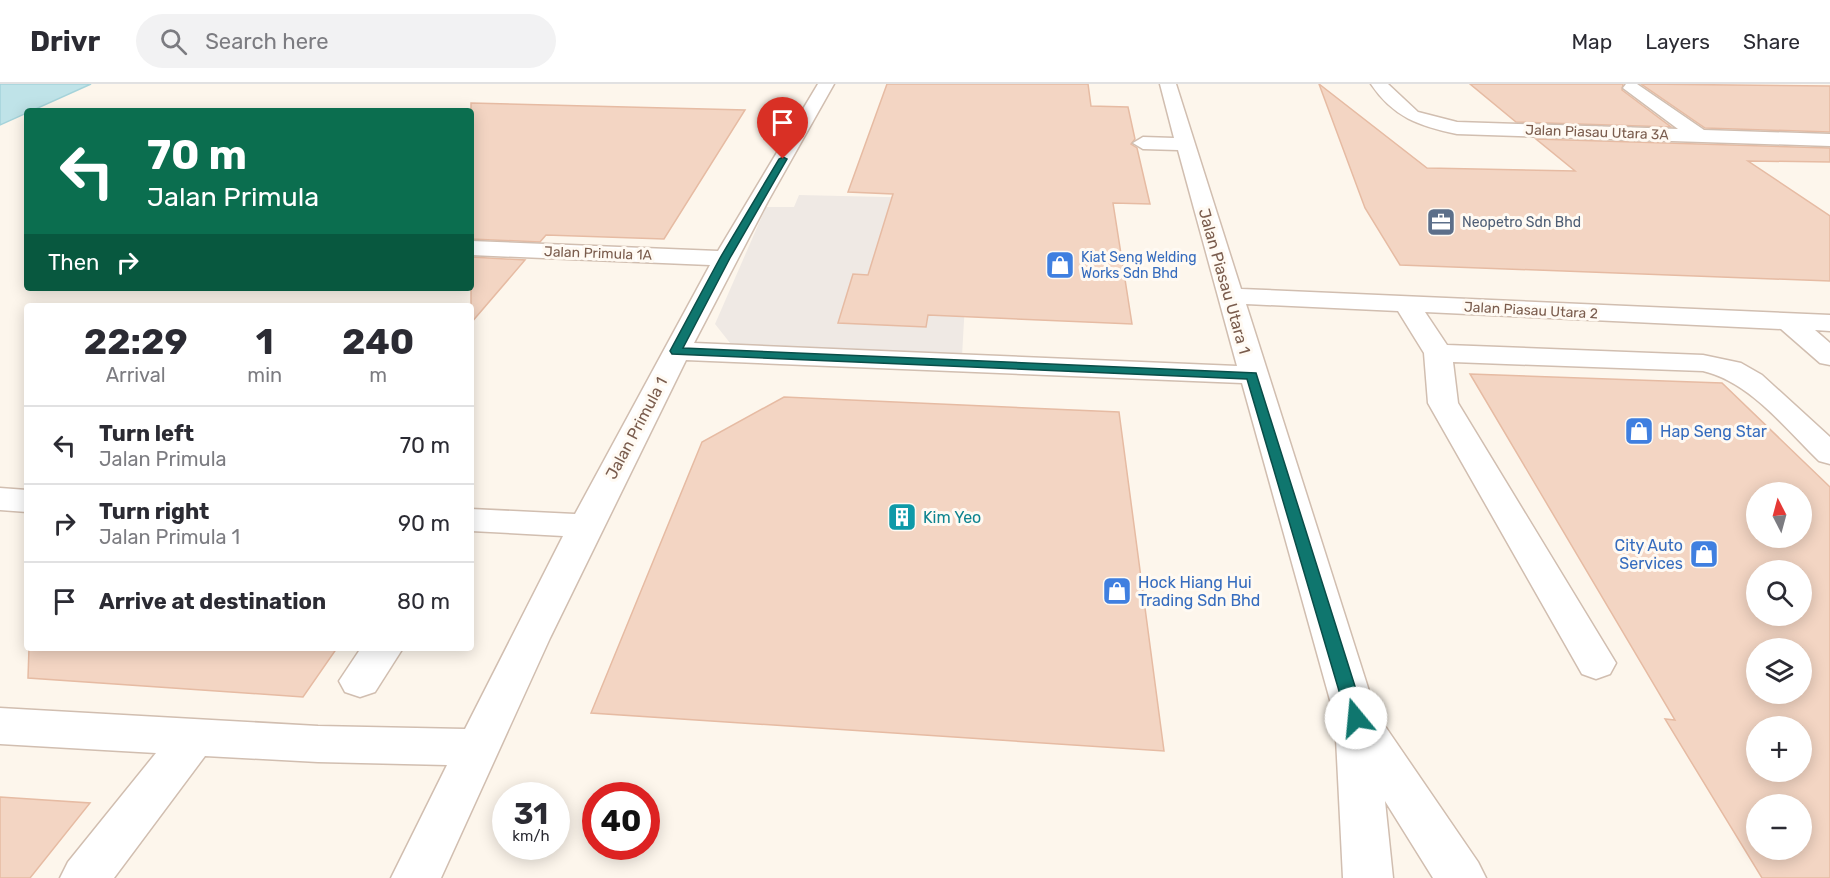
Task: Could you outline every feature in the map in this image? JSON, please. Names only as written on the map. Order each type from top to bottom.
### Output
[{"type":"street","name":"Jalan Primula 1","points":[[416,878],[476,747],[585,526],[725,258],[826,84]]},
{"type":"street","name":"Jalan Piasau Utara 1","points":[[1168,84],[1232,296],[1252,375],[1356,718],[1368,878]]},
{"type":"street","name":"Jalan Piasau Utara 3A","points":[[1379,84],[1399,110],[1425,121],[1456,128],[1830,140]]},
{"type":"street","points":[[1632,88],[1700,136]]},
{"type":"street","points":[[1143,143],[1186,144]]},
{"type":"street","name":"Jalan Primula 1A","points":[[474,248],[725,258]]},
{"type":"street","name":"Jalan Piasau Utara 2","points":[[1232,296],[1830,323]]},
{"type":"street","points":[[1406,304],[1438,353],[1443,402],[1596,663]]},
{"type":"street","points":[[1789,322],[1830,357]]},
{"type":"street","points":[[676,351],[1252,375]]},
{"type":"street","points":[[1438,353],[1703,363],[1731,369],[1752,381],[1830,454]]},
{"type":"street","points":[[0,499],[24,501]]},
{"type":"street","points":[[474,521],[585,526]]},
{"type":"street","points":[[360,681],[381,651]]},
{"type":"street","name":"Jalan Piasau Utara 1","points":[[1356,718],[1461,878]]},
{"type":"street","points":[[0,726],[318,744],[476,747]]},
{"type":"street","points":[[85,878],[193,738]]},
{"type":"shaded area","points":[[799,195],[971,199],[962,356],[734,348],[715,324],[766,207],[794,207]]},
{"type":"water","points":[[0,84],[91,84],[38,108],[24,108],[24,114],[0,125]]},
{"type":"building","points":[[887,84],[1088,84],[1091,106],[1128,107],[1135,139],[1131,144],[1137,148],[1150,204],[1113,203],[1132,324],[928,315],[926,327],[838,323],[853,274],[868,275],[893,194],[848,192]]},
{"type":"building","points":[[1319,84],[1427,168],[1575,171],[1536,139],[1830,148],[1830,162],[1748,161],[1830,216],[1830,281],[1400,265],[1365,208]]},
{"type":"building","points":[[1470,84],[1623,84],[1622,90],[1671,127],[1516,122]]},
{"type":"building","points":[[1641,84],[1830,86],[1830,132],[1705,128]]},
{"type":"building","points":[[471,103],[745,110],[664,239],[546,235],[540,242],[474,239],[474,108],[471,108]]},
{"type":"building","points":[[474,257],[525,260],[474,320],[474,303],[471,303],[471,291],[474,291]]},
{"type":"building","points":[[1470,374],[1722,383],[1830,487],[1830,878],[1762,878],[1751,860],[1812,860],[1812,794],[1746,794],[1746,852],[1665,719],[1675,720]]},
{"type":"building","points":[[784,397],[1119,412],[1164,751],[591,713],[702,442]]},
{"type":"building","points":[[29,651],[335,651],[303,697],[28,678]]},
{"type":"building","points":[[0,797],[90,803],[30,878],[0,878]]},
{"type":"place","name":"Neopetro Sdn Bhd","points":[[1441,222]]},
{"type":"place","name":"Kiat Seng Welding Works Sdn Bhd","points":[[1060,265]]},
{"type":"place","name":"Hap Seng Star","points":[[1639,431]]},
{"type":"place","name":"Kim Yeo","points":[[902,517]]},
{"type":"place","name":"City Auto Services","points":[[1704,554]]},
{"type":"place","name":"Hock Hiang Hui Trading Sdn Bhd","points":[[1117,591]]},
{"type":"route","points":[[783,159],[725,258],[676,351],[1252,375],[1356,718]]}]
